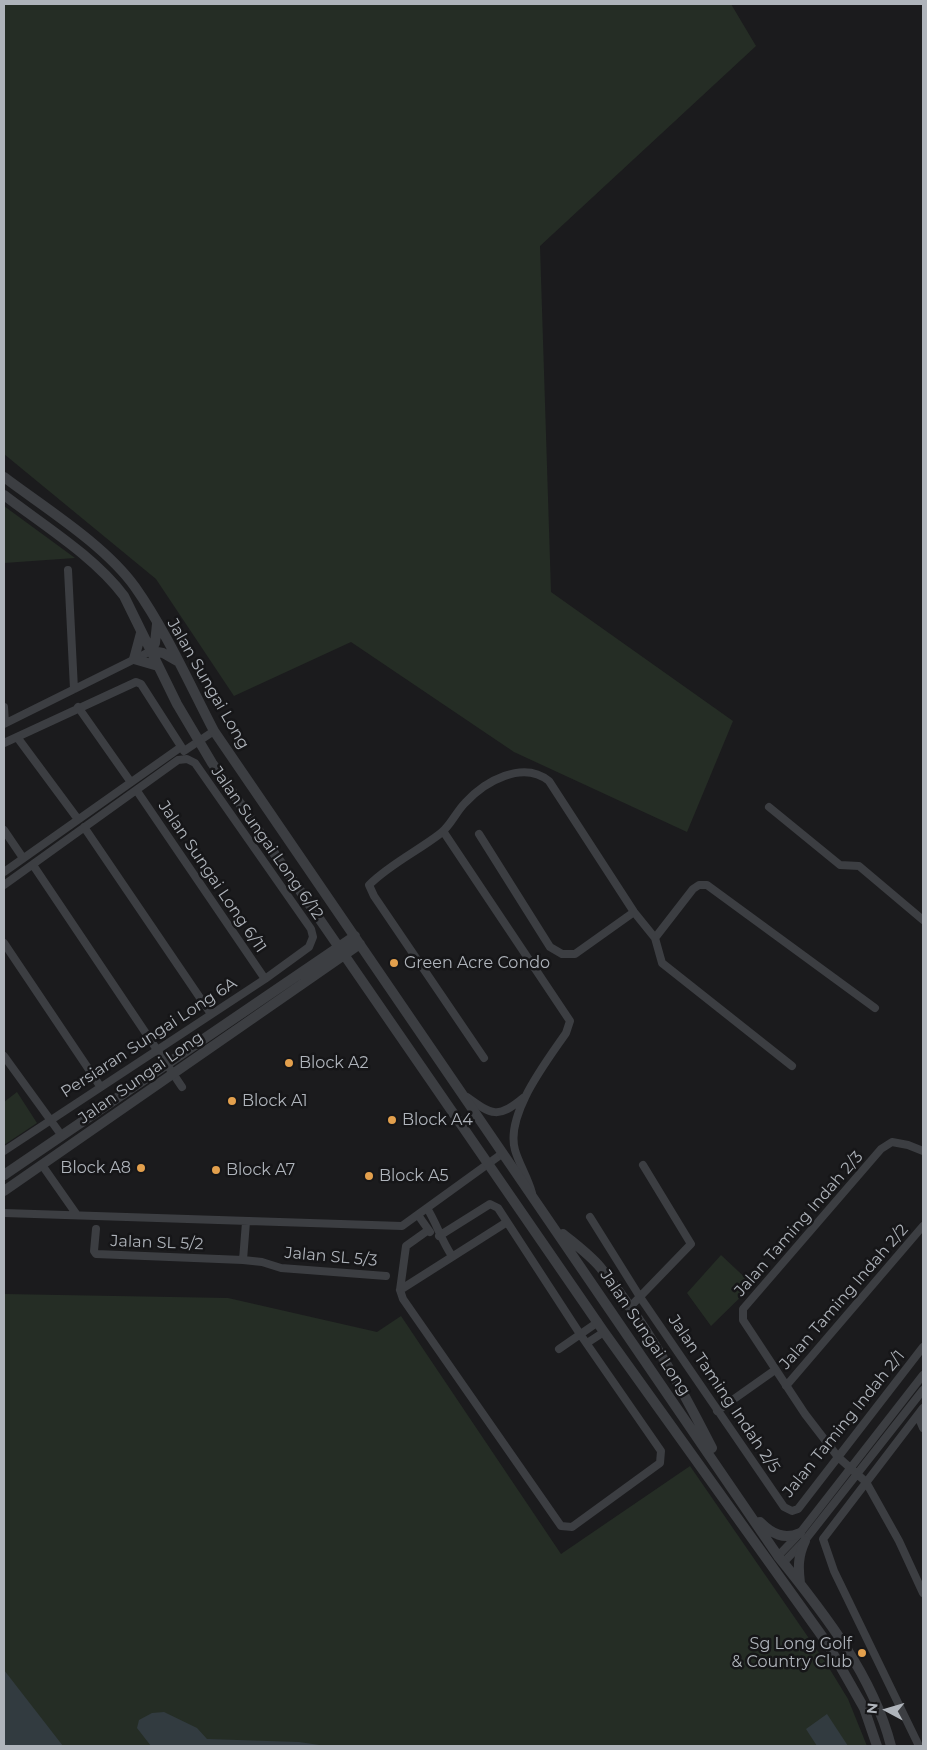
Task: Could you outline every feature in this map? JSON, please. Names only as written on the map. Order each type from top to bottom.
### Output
[{"type":"street","name":"Jalan Sungai Long","points":[[4,477],[104,553],[135,586],[178,661],[214,731],[750,1513],[778,1564],[837,1658],[864,1708],[877,1746]]},
{"type":"street","name":"Jalan Sungai Long","points":[[4,495],[113,582],[124,596],[150,651],[198,741],[604,1332],[763,1556],[778,1564],[800,1586],[848,1651],[868,1685],[891,1746]]},
{"type":"street","points":[[68,570],[74,688]]},
{"type":"street","points":[[4,707],[5,724],[150,651],[155,643],[157,623]]},
{"type":"street","points":[[134,659],[141,633]]},
{"type":"street","points":[[150,651],[164,653],[178,661]]},
{"type":"street","points":[[134,659],[158,666]]},
{"type":"street","points":[[4,743],[131,682],[141,684],[184,751],[214,731]]},
{"type":"street","points":[[78,707],[130,781]]},
{"type":"street","points":[[17,737],[78,818]]},
{"type":"street","points":[[4,872],[130,781],[181,747]]},
{"type":"street","name":"Jalan Sungai Long 6/12","points":[[137,791],[178,760],[187,759],[195,763],[310,929],[313,940],[309,947]]},
{"type":"street","points":[[484,1058],[374,896],[369,885],[443,831],[464,804],[479,789],[512,774],[524,771],[539,773],[549,781],[634,912],[654,938],[662,963],[792,1066]]},
{"type":"street","points":[[4,885],[137,791]]},
{"type":"street","name":"Jalan Sungai Long 6/11","points":[[137,791],[265,979]]},
{"type":"street","points":[[769,807],[840,865],[859,866],[923,920]]},
{"type":"street","points":[[84,827],[212,1014]]},
{"type":"street","points":[[4,830],[23,858]]},
{"type":"street","points":[[443,831],[570,1021],[566,1033],[525,1097],[514,1130],[515,1149],[535,1199]]},
{"type":"street","points":[[478,834],[550,947],[562,954],[575,954],[634,912]]},
{"type":"street","points":[[33,865],[182,1087]]},
{"type":"street","points":[[654,938],[693,889],[699,885],[707,885],[875,1008]]},
{"type":"street","points":[[306,898],[321,887]]},
{"type":"street","name":"Jalan Sungai Long","points":[[4,1175],[338,946],[357,940]]},
{"type":"street","name":"Jalan Sungai Long","points":[[4,1191],[344,956],[357,940]]},
{"type":"street","points":[[4,943],[100,1086]]},
{"type":"street","name":"Persiaran Sungai Long 6A","points":[[4,1151],[49,1119],[265,979],[309,947]]},
{"type":"street","points":[[4,1056],[62,1136]]},
{"type":"street","points":[[463,1095],[490,1113],[500,1113],[511,1109],[525,1097]]},
{"type":"street","name":"Jalan Taming Indah 2/3","points":[[775,1370],[743,1320],[743,1310],[881,1149],[892,1142],[908,1145],[923,1151]]},
{"type":"street","points":[[4,1213],[402,1226],[503,1153]]},
{"type":"street","points":[[42,1165],[77,1215]]},
{"type":"street","points":[[629,1308],[691,1244],[643,1165]]},
{"type":"street","points":[[427,1231],[406,1246],[400,1290],[401,1296],[562,1526],[572,1527],[660,1463],[661,1451],[580,1334],[498,1208],[490,1204],[439,1236]]},
{"type":"street","points":[[427,1208],[439,1227],[439,1236],[452,1256]]},
{"type":"street","points":[[418,1215],[427,1231],[439,1236]]},
{"type":"street","name":"Jalan Taming Indah 2/5","points":[[590,1217],[640,1298],[784,1507]]},
{"type":"street","points":[[243,1260],[246,1222]]},
{"type":"street","points":[[400,1290],[507,1222]]},
{"type":"street","points":[[553,1224],[599,1266],[629,1308],[678,1381],[728,1481]]},
{"type":"street","name":"Jalan Taming Indah 2/2","points":[[786,1386],[923,1226]]},
{"type":"street","name":"Jalan SL 5/2","points":[[96,1229],[94,1251],[96,1254],[243,1260]]},
{"type":"street","name":"Jalan SL 5/3","points":[[243,1260],[262,1262],[281,1268],[386,1276]]},
{"type":"street","points":[[559,1349],[598,1322]]},
{"type":"street","points":[[587,1343],[604,1332]]},
{"type":"street","name":"Jalan Taming Indah 2/1","points":[[784,1507],[792,1511],[798,1509],[923,1347]]},
{"type":"street","points":[[717,1411],[775,1370],[838,1457],[866,1482],[899,1541],[923,1593]]},
{"type":"street","points":[[800,1586],[798,1567],[802,1537],[850,1469],[923,1376]]},
{"type":"street","points":[[778,1564],[857,1475],[923,1390]]},
{"type":"street","points":[[919,1746],[823,1544],[825,1535],[923,1408]]},
{"type":"street","points":[[918,1416],[923,1428]]},
{"type":"street","points":[[750,1513],[779,1536],[790,1538],[802,1537]]},
{"type":"street","points":[[813,1603],[811,1618],[827,1622]]},
{"type":"shaded area","points":[[4,4],[731,4],[756,46],[540,246],[551,592],[733,721],[687,832],[514,752],[351,642],[234,696],[156,579],[4,454]]},
{"type":"shaded area","points":[[4,506],[75,558],[4,563]]},
{"type":"shaded area","points":[[17,1092],[37,1123],[4,1145],[4,1102]]},
{"type":"shaded area","points":[[721,1255],[753,1285],[711,1326],[687,1293]]},
{"type":"shaded area","points":[[4,1294],[228,1298],[377,1332],[401,1316],[561,1554],[690,1466],[826,1663],[848,1699],[867,1746],[4,1746]]},
{"type":"shaded area","points":[[4,1670],[63,1746],[4,1746]]},
{"type":"shaded area","points":[[164,1712],[197,1728],[207,1739],[299,1742],[326,1746],[151,1746],[137,1728],[139,1720],[152,1713]]},
{"type":"shaded area","points":[[827,1714],[848,1746],[817,1746],[806,1729]]},
{"type":"place","name":"Green Acre Condo","points":[[394,963]]},
{"type":"place","name":"Block A2","points":[[289,1063]]},
{"type":"place","name":"Block A1","points":[[232,1101]]},
{"type":"place","name":"Block A4","points":[[392,1120]]},
{"type":"place","name":"Block A8","points":[[141,1168]]},
{"type":"place","name":"Block A7","points":[[216,1170]]},
{"type":"place","name":"Block A5","points":[[369,1176]]},
{"type":"place","name":"Sg Long Golf & Country Club","points":[[862,1653]]}]
